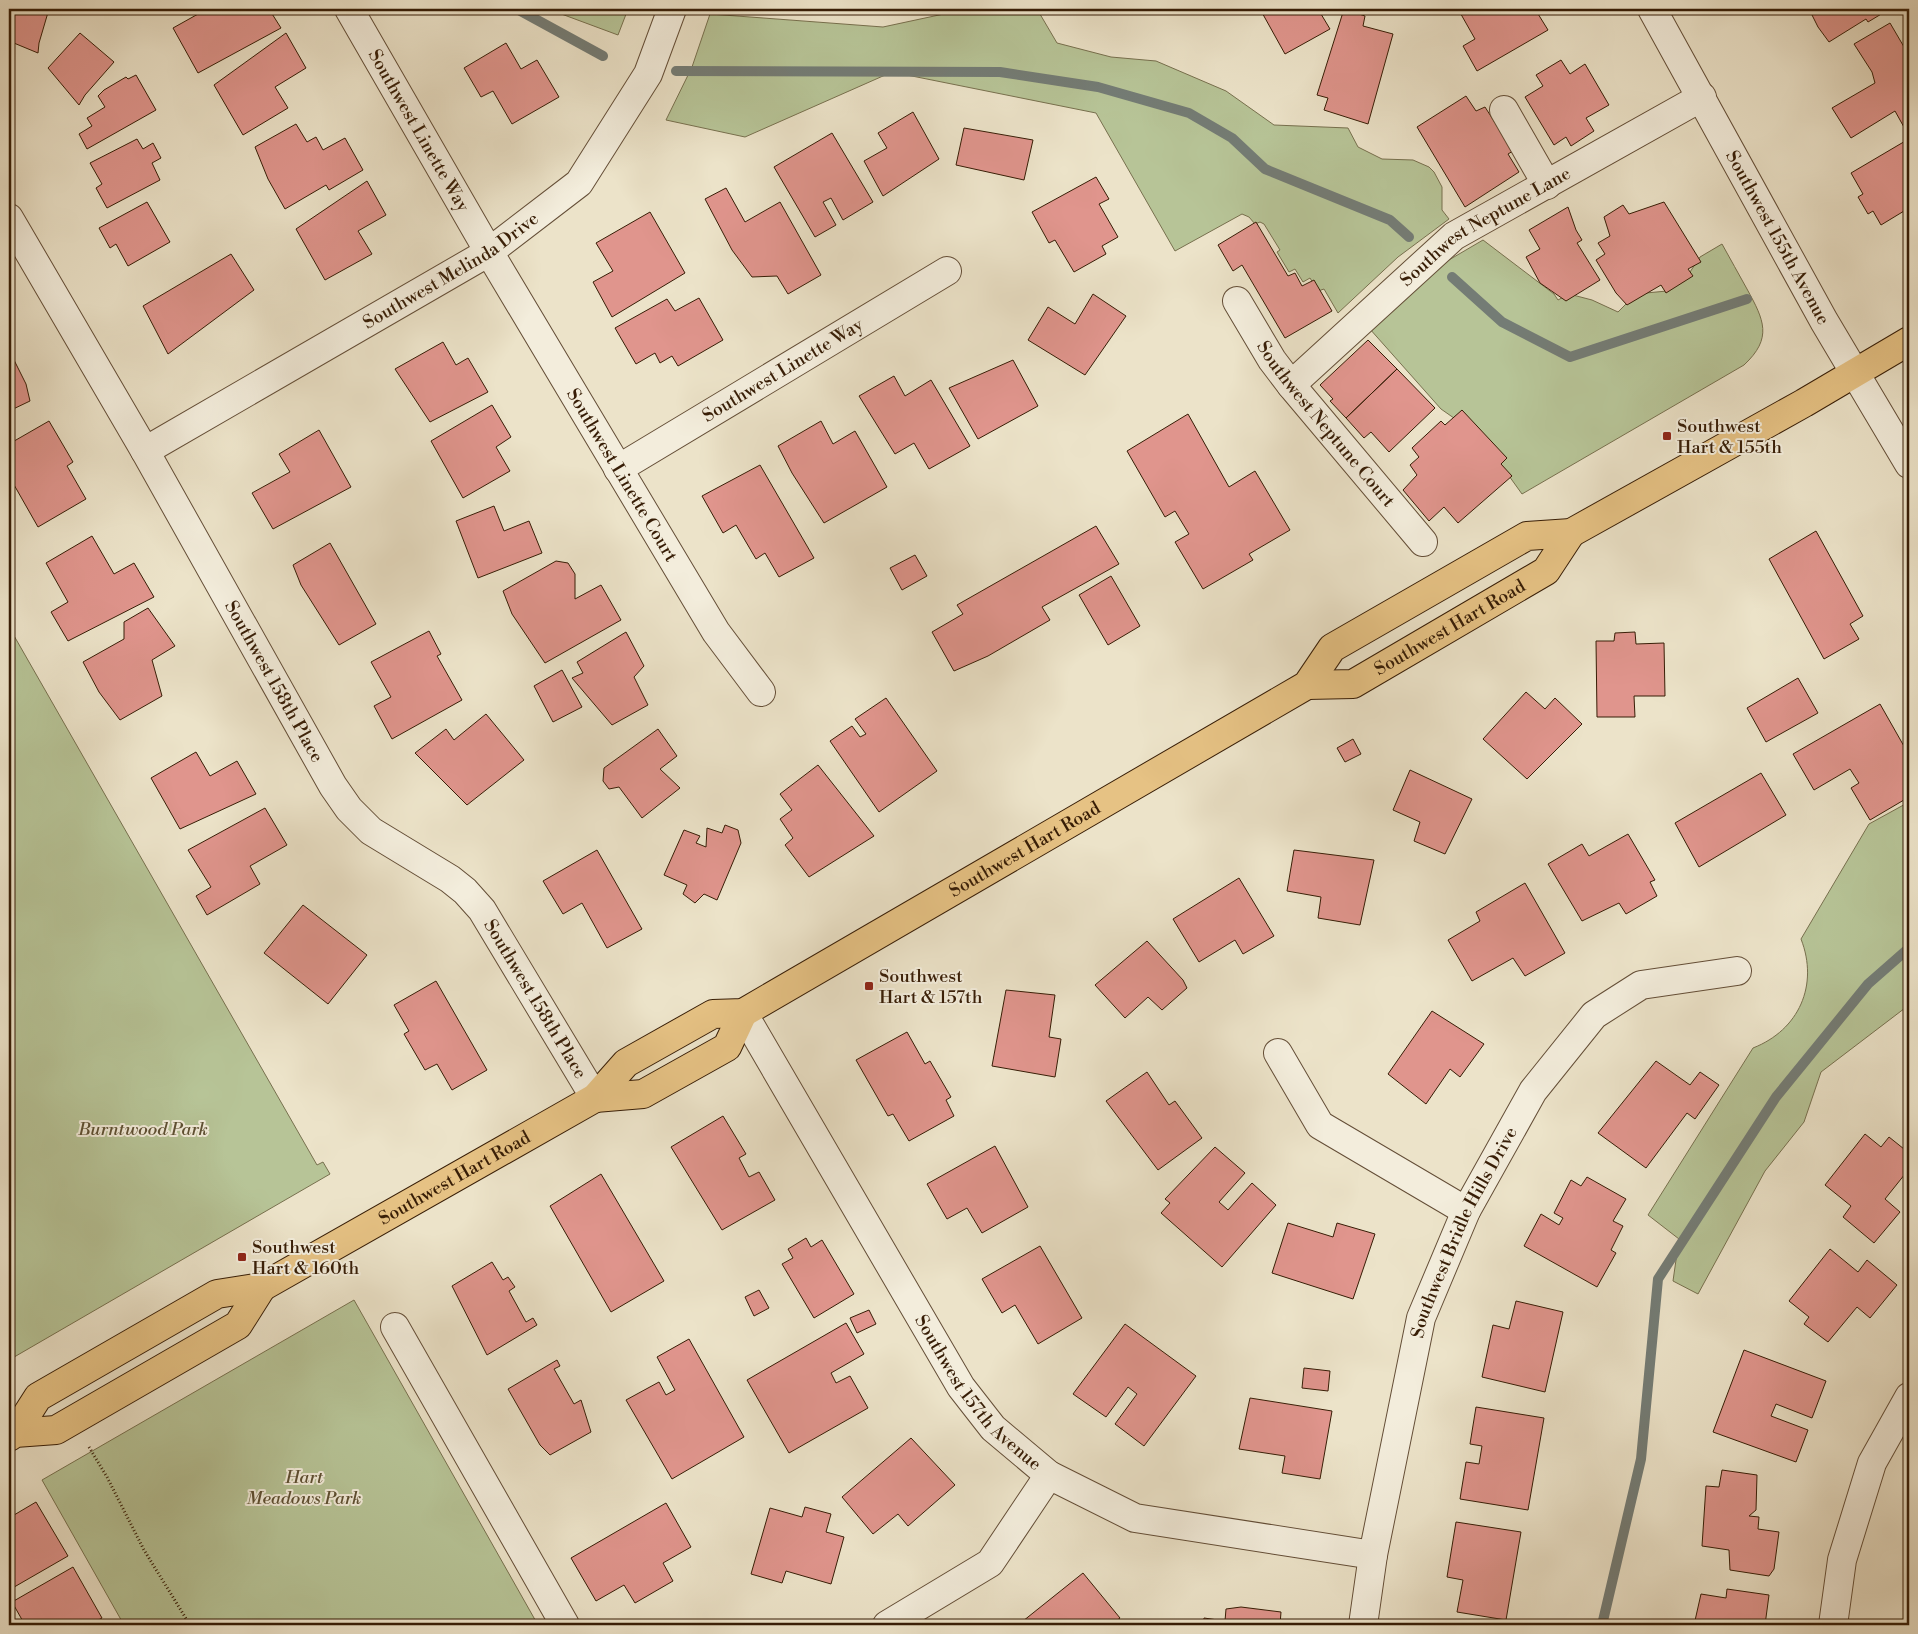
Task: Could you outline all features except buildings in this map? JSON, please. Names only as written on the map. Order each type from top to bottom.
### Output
[{"type":"main road","name":"Southwest Hart Road","points":[[12,1435],[38,1397],[217,1294],[262,1287],[595,1098],[626,1063],[713,1014],[743,1013],[1306,685],[1332,648],[1527,536],[1571,533],[1909,341]]},
{"type":"main road","name":"Southwest Hart Road","points":[[1306,685],[1353,684],[1546,571],[1571,533]]},
{"type":"main road","name":"Southwest Hart Road","points":[[12,1435],[56,1430],[230,1330],[238,1325],[262,1287]]},
{"type":"street","name":"Southwest Linette Way","points":[[349,9],[489,252]]},
{"type":"street","name":"Southwest Melinda Drive","points":[[144,451],[489,252],[579,183],[648,74],[672,9]]},
{"type":"street","name":"Southwest 155th Avenue","points":[[1652,9],[1820,312],[1909,464]]},
{"type":"street","name":"Southwest Neptune Lane","points":[[1291,385],[1454,236],[1702,97]]},
{"type":"street","points":[[1504,110],[1547,185]]},
{"type":"street","name":"Southwest 158th Place","points":[[9,218],[144,451],[333,786],[349,810],[371,831],[450,879],[465,891],[482,910],[595,1098]]},
{"type":"street","name":"Southwest Linette Court","points":[[489,252],[716,632],[761,692]]},
{"type":"street","name":"Southwest Linette Way","points":[[618,468],[947,271]]},
{"type":"street","name":"Southwest Neptune Court","points":[[1237,301],[1272,360],[1291,385],[1423,542]]},
{"type":"street","name":"Southwest Bridle Hills Drive","points":[[1362,1625],[1373,1555],[1421,1318],[1466,1211],[1534,1091],[1594,1015],[1641,985],[1737,971]]},
{"type":"street","name":"Southwest 157th Avenue","points":[[743,1013],[960,1387],[993,1428],[1049,1475],[1135,1518],[1373,1555]]},
{"type":"street","points":[[1278,1053],[1320,1125],[1466,1211]]},
{"type":"street","points":[[394,1327],[565,1625]]},
{"type":"street","points":[[1833,1625],[1842,1560],[1872,1463],[1909,1397]]},
{"type":"street","points":[[888,1625],[990,1563],[1049,1475]]},
{"type":"path","points":[[86,1442],[107,1477],[144,1550],[190,1625]]},
{"type":"green space","points":[[548,9],[628,9],[618,35]]},
{"type":"green space","points":[[967,9],[1037,9],[1057,43],[1111,57],[1156,61],[1226,91],[1274,125],[1348,128],[1358,147],[1382,159],[1413,160],[1429,167],[1442,187],[1442,210],[1449,219],[1398,257],[1338,313],[1324,289],[1318,291],[1310,278],[1303,282],[1295,269],[1289,272],[1277,252],[1280,250],[1264,224],[1260,222],[1255,224],[1249,217],[1242,214],[1175,251],[1096,113],[892,72],[745,137],[666,120],[692,67],[710,14],[883,27]]},
{"type":"green space","points":[[1483,240],[1554,294],[1558,300],[1569,294],[1592,300],[1618,312],[1628,302],[1646,293],[1667,291],[1686,278],[1700,257],[1722,244],[1758,310],[1763,328],[1759,346],[1744,365],[1522,494],[1481,437],[1441,409],[1369,328],[1425,274]]},
{"type":"green space","name":"Burntwood Park","points":[[9,627],[317,1165],[323,1162],[330,1174],[9,1360]]},
{"type":"green space","points":[[1909,802],[1909,1005],[1821,1072],[1804,1122],[1765,1171],[1698,1294],[1673,1281],[1679,1239],[1648,1215],[1753,1048],[1769,1040],[1782,1030],[1793,1018],[1801,1004],[1806,989],[1808,973],[1801,939],[1869,824]]},
{"type":"green space","name":"Hart Meadows Park","points":[[354,1300],[538,1625],[124,1625],[42,1480]]},
{"type":"waterway","points":[[517,9],[603,56]]},
{"type":"waterway","points":[[676,71],[1000,72],[1098,87],[1189,113],[1232,138],[1265,169],[1390,220],[1409,237]]},
{"type":"waterway","points":[[1452,277],[1502,322],[1570,357],[1747,299]]},
{"type":"waterway","points":[[1602,1625],[1641,1459],[1658,1279],[1776,1097],[1868,984],[1909,948]]},
{"type":"place","name":"Southwest Hart & 155th","points":[[1667,436]]},
{"type":"place","name":"Southwest Hart & 157th","points":[[869,986]]},
{"type":"place","name":"Southwest Hart & 160th","points":[[242,1257]]}]
